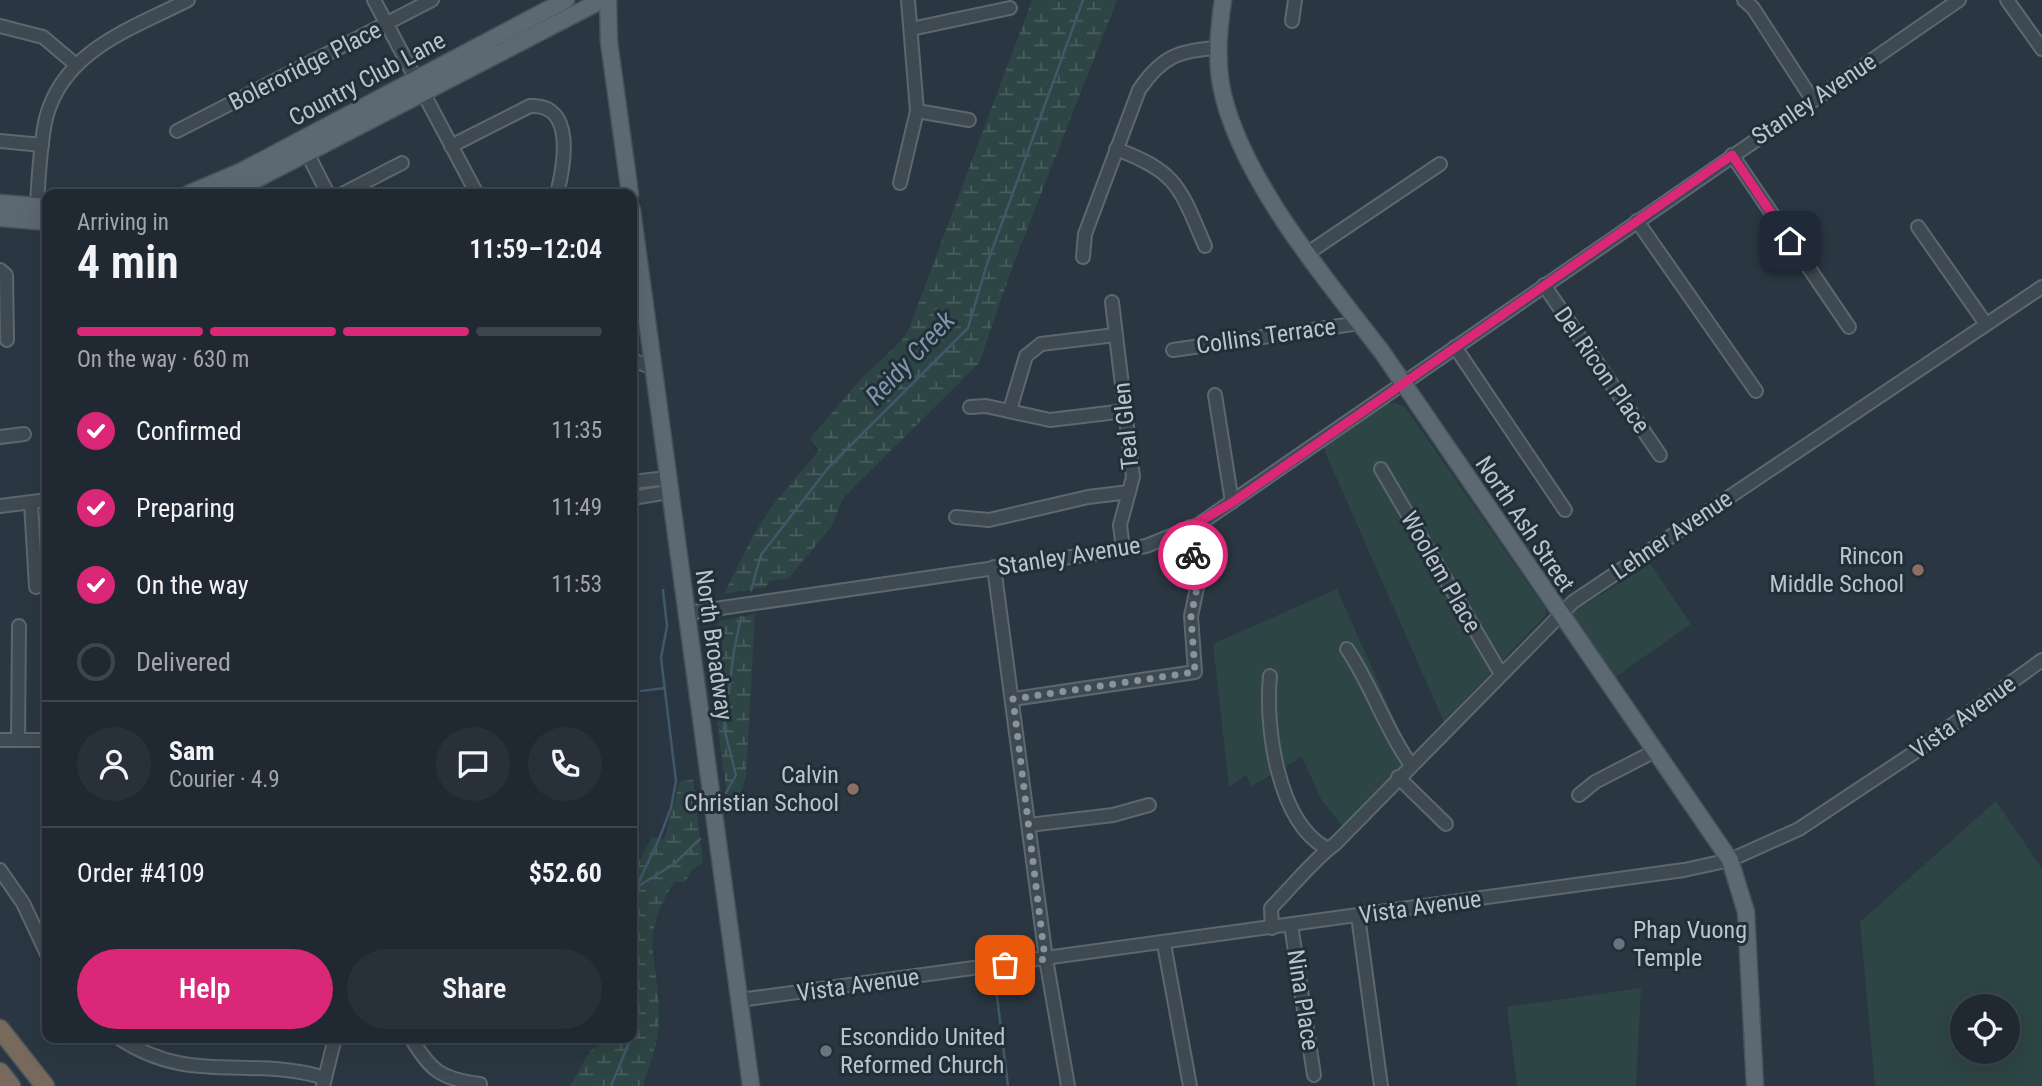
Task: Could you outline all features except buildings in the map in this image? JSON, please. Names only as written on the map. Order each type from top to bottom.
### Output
[{"type":"highway","points":[[0,1029],[45,1086]]},
{"type":"main road","name":"Country Club Lane","points":[[236,189],[304,147],[419,85],[566,0]]},
{"type":"main road","name":"Country Club Lane","points":[[419,85],[601,0]]},
{"type":"main road","points":[[608,0],[609,42],[629,189]]},
{"type":"main road","name":"North Ash Street","points":[[1223,0],[1218,48],[1221,82],[1238,137],[1256,174],[1308,253],[1402,383],[1730,860],[1746,912],[1755,1086]]},
{"type":"main road","name":"Country Club Lane","points":[[200,189],[304,147]]},
{"type":"main road","points":[[0,203],[42,214]]},
{"type":"main road","points":[[0,218],[42,214]]},
{"type":"main road","name":"North Broadway","points":[[637,251],[751,1086]]},
{"type":"street","points":[[42,214],[42,145],[53,96],[75,64],[91,50],[188,0]]},
{"type":"street","points":[[374,0],[474,189]]},
{"type":"street","name":"Boleroridge Place","points":[[177,131],[432,0]]},
{"type":"street","points":[[900,183],[917,111],[908,0]]},
{"type":"street","points":[[1292,20],[1295,0]]},
{"type":"street","points":[[1744,0],[1753,8],[1812,99]]},
{"type":"street","name":"Stanley Avenue","points":[[687,613],[1146,546],[1190,527],[1233,502],[1637,220],[1959,0]]},
{"type":"street","points":[[2007,0],[2042,50]]},
{"type":"street","points":[[911,29],[1010,8]]},
{"type":"street","points":[[0,26],[43,37],[75,64]]},
{"type":"street","points":[[1083,257],[1085,234],[1139,90],[1153,70],[1173,55],[1218,48]]},
{"type":"street","points":[[451,146],[530,106],[540,105],[551,111],[559,120],[564,137],[564,168],[558,189]]},
{"type":"street","points":[[917,111],[969,120]]},
{"type":"street","points":[[0,141],[42,145]]},
{"type":"street","points":[[304,147],[325,189]]},
{"type":"street","points":[[1116,149],[1150,162],[1176,184],[1205,246]]},
{"type":"street","points":[[1732,155],[1849,327]]},
{"type":"street","points":[[352,189],[402,163]]},
{"type":"street","points":[[1308,253],[1440,164]]},
{"type":"street","points":[[1637,220],[1756,391]]},
{"type":"street","points":[[1918,227],[1986,324]]},
{"type":"street","points":[[0,270],[6,275],[7,340]]},
{"type":"street","name":"Del Ricon Place","points":[[1544,285],[1660,455]]},
{"type":"street","name":"Lehner Avenue","points":[[1272,928],[1271,908],[1319,861],[1326,848],[1335,844],[1559,615],[1597,586],[2042,287]]},
{"type":"street","name":"Teal Glen","points":[[1112,302],[1133,477],[1120,525],[1123,549]]},
{"type":"street","name":"Collins Terrace","points":[[1173,350],[1360,323]]},
{"type":"street","points":[[1010,410],[1026,356],[1032,349],[1041,344],[1115,335]]},
{"type":"street","points":[[1455,347],[1566,510]]},
{"type":"street","points":[[637,362],[651,367]]},
{"type":"street","points":[[1214,395],[1233,502]]},
{"type":"street","points":[[970,407],[986,406],[1050,420],[1125,411]]},
{"type":"street","points":[[0,437],[24,434]]},
{"type":"street","name":"Woolem Place","points":[[1381,469],[1501,674]]},
{"type":"street","points":[[637,482],[668,485]]},
{"type":"street","points":[[637,496],[668,485]]},
{"type":"street","points":[[956,517],[972,521],[989,520],[1087,497],[1129,492]]},
{"type":"street","points":[[0,506],[42,501]]},
{"type":"street","points":[[31,503],[36,587]]},
{"type":"street","points":[[1013,699],[1195,672],[1191,616],[1197,588],[1190,527]]},
{"type":"street","points":[[994,567],[1045,959],[1068,1086]]},
{"type":"street","points":[[18,740],[19,626]]},
{"type":"street","points":[[1347,649],[1366,677],[1396,745],[1411,765]]},
{"type":"street","name":"Vista Avenue","points":[[740,1000],[1164,944],[1730,860],[1799,829],[1912,754],[2042,660]]},
{"type":"street","points":[[1270,676],[1267,710],[1277,775],[1296,814],[1314,840],[1326,848]]},
{"type":"street","points":[[0,740],[42,740]]},
{"type":"street","points":[[1579,795],[1595,782],[1654,751]]},
{"type":"street","points":[[1398,778],[1446,824]]},
{"type":"street","points":[[1029,825],[1113,815],[1149,805]]},
{"type":"street","points":[[0,870],[23,903],[42,943]]},
{"type":"street","points":[[1358,916],[1381,1086]]},
{"type":"street","name":"Nina Place","points":[[1291,925],[1314,1075]]},
{"type":"street","points":[[1164,944],[1190,1086]]},
{"type":"street","points":[[126,1043],[140,1052],[194,1068],[281,1069],[324,1082],[334,1043]]},
{"type":"street","points":[[415,1043],[437,1072],[451,1080],[480,1084]]},
{"type":"green space","points":[[1032,0],[1117,0],[1013,265],[979,363],[843,498],[831,527],[789,578],[769,581],[766,587],[724,594],[753,536],[772,506],[819,450],[810,438],[860,380],[902,340],[910,326]]},
{"type":"green space","points":[[1395,403],[1405,407],[1546,609],[1545,616],[1444,722],[1323,447],[1386,404]]},
{"type":"green space","points":[[1650,564],[1691,624],[1614,678],[1572,617],[1573,612]]},
{"type":"green space","points":[[1337,589],[1411,756],[1342,826],[1321,799],[1302,757],[1252,786],[1246,775],[1229,787],[1213,644]]},
{"type":"green space","points":[[755,614],[746,776],[738,803],[728,804],[706,637],[720,621]]},
{"type":"green space","points":[[693,780],[703,863],[691,871],[685,882],[674,882],[656,920],[653,952],[659,1023],[643,1086],[570,1086],[590,1051],[602,1043],[637,1043],[637,865],[652,837],[664,840],[680,781]]},
{"type":"green space","points":[[1996,801],[2042,869],[2042,1086],[1875,1086],[1860,922]]},
{"type":"green space","points":[[1641,988],[1636,1086],[1517,1086],[1507,1007]]},
{"type":"waterway","name":"Reidy Creek","points":[[751,590],[761,555],[828,468],[968,328],[987,264],[1083,0]]},
{"type":"waterway","points":[[637,886],[671,808],[676,781],[661,658],[667,626],[663,590]]},
{"type":"waterway","name":"Reidy Creek","points":[[726,793],[736,775],[724,728],[741,617]]},
{"type":"waterway","points":[[641,691],[665,688]]},
{"type":"waterway","name":"Reidy Creek","points":[[637,887],[674,864],[700,839]]},
{"type":"waterway","points":[[995,980],[1008,1086]]},
{"type":"waterway","name":"Reidy Creek","points":[[637,1011],[637,1021]]},
{"type":"waterway","name":"Reidy Creek","points":[[611,1086],[629,1043]]},
{"type":"way so far","points":[[1005,965],[1045,959],[1013,699],[1195,672],[1191,616],[1197,588],[1193,555]]},
{"type":"place","name":"Rincon Middle School","points":[[1918,570]]},
{"type":"place","name":"Calvin Christian School","points":[[853,789]]},
{"type":"place","name":"Phap Vuong Temple","points":[[1619,944]]},
{"type":"place","name":"Escondido United Reformed Church","points":[[826,1051]]},
{"type":"route","points":[[1193,555],[1190,527],[1233,502],[1732,155],[1790,241]]}]
